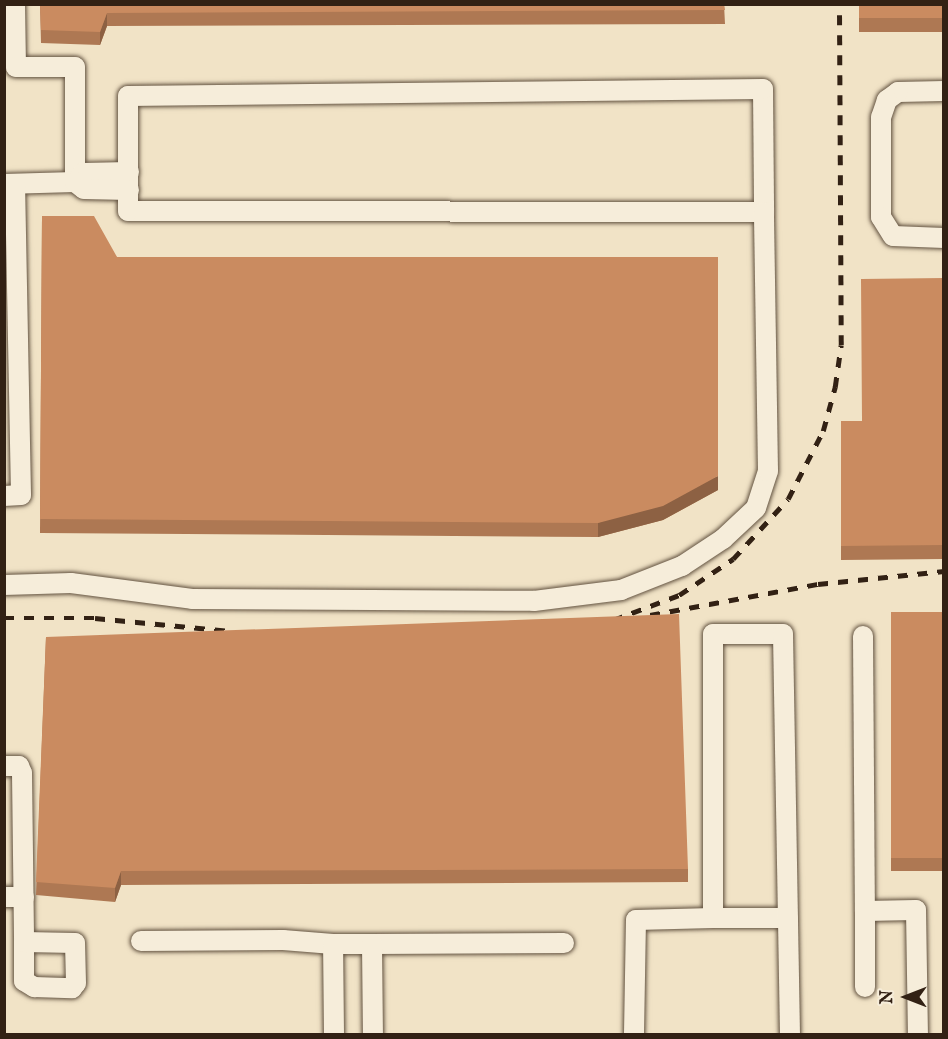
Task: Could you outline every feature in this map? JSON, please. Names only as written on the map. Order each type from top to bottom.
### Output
[{"type":"lane","points":[[15,4],[16,66],[75,66],[75,182]]},
{"type":"lane","points":[[4,585],[71,583],[192,599],[534,601],[621,590],[682,566],[723,539],[756,508],[768,471],[763,89],[128,96],[128,212],[764,212]]},
{"type":"lane","points":[[944,91],[898,92],[887,100],[881,117],[883,225],[893,236],[944,238]]},
{"type":"lane","points":[[4,496],[21,495],[10,184],[75,182],[83,173],[129,181]]},
{"type":"lane","points":[[713,918],[713,634],[783,634],[790,1035]]},
{"type":"lane","points":[[863,636],[865,987]]},
{"type":"lane","points":[[4,766],[19,766],[22,773],[14,897],[24,942]]},
{"type":"lane","points":[[865,911],[916,910],[918,1035]]},
{"type":"lane","points":[[634,1035],[636,920],[788,918]]},
{"type":"lane","points":[[141,941],[283,940],[333,944],[564,943]]},
{"type":"lane","points":[[333,944],[334,1035]]},
{"type":"lane","points":[[372,944],[373,1035]]},
{"type":"building","points":[[40,4],[724,4],[725,10],[107,13],[100,32],[41,30]]},
{"type":"building","points":[[859,4],[944,4],[944,18],[859,18]]},
{"type":"building","points":[[42,216],[94,216],[117,257],[718,257],[718,476],[663,506],[598,523],[40,519]]},
{"type":"building","points":[[944,278],[944,545],[841,546],[841,421],[862,421],[861,279]]},
{"type":"building","points":[[891,612],[944,612],[944,858],[891,858]]},
{"type":"building","points":[[679,614],[688,869],[121,871],[115,888],[36,882],[46,637]]},
{"type":"railway","points":[[613,620],[679,595],[733,559],[788,499],[823,431],[835,387],[841,345],[839,4]]},
{"type":"railway","points":[[650,615],[818,584],[944,571]]},
{"type":"railway","points":[[4,618],[95,618],[230,631]]}]
